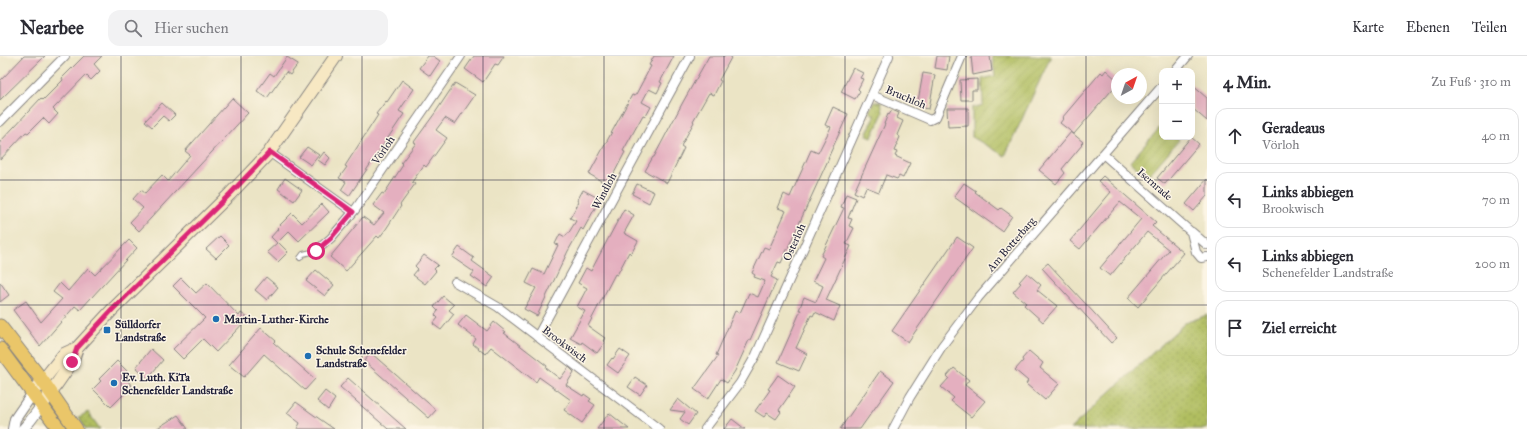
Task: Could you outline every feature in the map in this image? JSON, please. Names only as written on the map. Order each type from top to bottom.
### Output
[{"type":"main road","points":[[33,393],[64,354],[77,348],[112,310],[230,194],[270,152],[336,56]]},
{"type":"main road","points":[[0,326],[42,380],[76,429]]},
{"type":"main road","points":[[42,405],[72,362],[77,348]]},
{"type":"main road","points":[[0,349],[59,429]]},
{"type":"street","points":[[0,122],[65,56]]},
{"type":"street","name":"Vörloh","points":[[316,251],[331,238],[353,212],[461,56]]},
{"type":"street","name":"Windloh","points":[[537,337],[690,56]]},
{"type":"street","name":"Osterloh","points":[[705,429],[740,383],[756,355],[889,56]]},
{"type":"street","name":"Bruchloh","points":[[872,95],[930,120],[936,117],[962,56]]},
{"type":"street","points":[[1178,68],[1188,56]]},
{"type":"street","name":"Am Botterbarg","points":[[892,429],[942,346],[969,310],[1159,89]]},
{"type":"street","points":[[270,152],[353,212]]},
{"type":"street","name":"Isernrade","points":[[1103,154],[1191,232],[1207,244]]},
{"type":"street","points":[[1191,232],[1196,252],[1201,258],[1207,257]]},
{"type":"street","name":"Brookwisch","points":[[455,282],[498,307],[659,429]]},
{"type":"street","points":[[13,429],[15,419],[33,393]]},
{"type":"street","points":[[23,429],[42,405]]},
{"type":"lane","points":[[300,258],[303,254],[316,251]]},
{"type":"green space","points":[[992,56],[1051,56],[1005,156],[972,137],[972,108],[983,105],[982,79],[995,76]]},
{"type":"green space","points":[[875,102],[881,102],[883,113],[872,137],[866,135],[875,116],[869,111]]},
{"type":"green space","points":[[1159,128],[1159,140],[1179,140],[1147,177],[1130,162]]},
{"type":"green space","points":[[1207,315],[1207,429],[1070,429],[1185,323]]},
{"type":"green space","points":[[88,412],[100,429],[86,429],[79,417]]},
{"type":"building","points":[[24,56],[45,56],[0,100],[0,81]]},
{"type":"building","points":[[84,56],[102,56],[94,64],[100,71],[91,80],[86,75],[53,109],[58,114],[49,124],[43,118],[28,133],[26,132],[0,160],[0,142],[41,98],[43,100],[63,80],[62,78]]},
{"type":"building","points":[[428,56],[433,56],[440,61],[430,76],[419,68]]},
{"type":"building","points":[[474,56],[504,56],[498,65],[495,64],[483,82],[465,69]]},
{"type":"building","points":[[654,56],[674,56],[660,82],[662,83],[657,93],[649,89],[642,102],[651,107],[646,116],[643,115],[623,151],[625,152],[608,185],[589,174],[632,95],[635,96],[651,66],[649,65]]},
{"type":"building","points":[[709,56],[732,56],[719,80],[721,81],[714,95],[709,93],[693,121],[694,122],[681,146],[684,148],[667,183],[645,171]]},
{"type":"building","points":[[937,56],[949,56],[947,70],[935,68]]},
{"type":"building","points":[[971,56],[990,56],[992,71],[973,75]]},
{"type":"building","points":[[287,57],[298,64],[290,75],[286,72],[267,98],[257,91],[270,73],[274,76]]},
{"type":"building","points":[[853,68],[863,73],[860,78],[863,79],[858,89],[860,91],[855,99],[841,92]]},
{"type":"building","points":[[1106,70],[1111,75],[1111,91],[1074,134],[1060,123],[1063,119],[1062,118],[1101,72],[1103,74]]},
{"type":"building","points":[[923,73],[935,75],[929,109],[917,107]]},
{"type":"building","points":[[977,79],[977,90],[972,90],[972,100],[961,100],[960,80]]},
{"type":"building","points":[[402,80],[414,89],[399,111],[404,114],[349,196],[341,190],[346,182],[339,178],[347,167],[345,166],[378,115],[376,114],[386,101],[387,102]]},
{"type":"building","points":[[455,83],[475,95],[455,124],[445,118],[436,130],[447,138],[426,167],[424,165],[412,182],[415,184],[400,205],[401,206],[386,229],[379,238],[377,236],[346,271],[330,257],[363,217],[374,225],[384,213],[373,205],[382,193],[384,194],[403,165],[401,163],[416,143],[414,142]]},
{"type":"building","points":[[1195,88],[1207,98],[1207,121],[1195,111]]},
{"type":"building","points":[[232,98],[248,113],[139,231],[130,222],[143,208],[133,199],[141,190],[145,193],[162,175],[168,181],[190,155],[185,151]]},
{"type":"building","points":[[162,103],[175,115],[169,121],[163,116],[152,127],[145,121]]},
{"type":"building","points":[[833,107],[848,114],[781,263],[778,262],[771,277],[777,280],[735,371],[727,383],[721,379],[708,399],[694,389],[718,356],[716,355],[735,311],[740,313],[749,293],[758,297],[765,281],[754,277],[755,275],[752,273],[764,247],[769,249],[786,211],[778,208],[784,194],[790,197],[811,150],[818,153],[831,127],[825,125]]},
{"type":"building","points":[[947,108],[968,108],[968,126],[948,127]]},
{"type":"building","points":[[892,110],[899,113],[897,118],[903,121],[897,135],[900,137],[894,151],[897,152],[895,156],[910,163],[903,178],[899,176],[897,179],[886,175],[879,192],[866,187],[862,196],[854,192],[885,124],[888,114],[889,115]]},
{"type":"building","points":[[1071,132],[1083,142],[1062,169],[1065,173],[1056,184],[1039,170]]},
{"type":"building","points":[[1189,140],[1194,140],[1199,144],[1165,184],[1157,178]]},
{"type":"building","points":[[307,147],[319,155],[311,165],[299,157]]},
{"type":"building","points":[[324,152],[330,158],[325,165],[318,160]]},
{"type":"building","points":[[1103,176],[1156,222],[1152,226],[1184,253],[1138,307],[1128,298],[1169,250],[1147,232],[1110,276],[1100,268],[1141,219],[1120,202],[1080,249],[1070,241],[1111,192],[1098,181]]},
{"type":"building","points":[[285,178],[302,190],[294,201],[278,189]]},
{"type":"building","points":[[1207,179],[1207,196],[1194,211],[1186,204]]},
{"type":"building","points":[[964,183],[999,210],[1001,208],[1012,216],[1002,231],[954,197]]},
{"type":"building","points":[[637,184],[654,192],[649,203],[632,194]]},
{"type":"building","points":[[583,190],[600,199],[583,230],[581,228],[568,251],[537,316],[524,309],[536,288],[526,283],[533,269],[544,274],[558,245],[555,244],[560,234],[565,237],[576,221],[570,218],[579,202],[577,201]]},
{"type":"building","points":[[846,194],[856,198],[848,218],[852,219],[849,226],[854,228],[846,244],[851,246],[826,300],[840,306],[834,321],[815,312],[813,316],[811,315],[796,348],[807,354],[799,371],[778,362],[801,310],[799,310],[804,297],[816,302],[823,286],[813,281],[824,258],[821,256],[844,208],[841,207]]},
{"type":"building","points":[[322,204],[329,212],[299,241],[289,231],[278,242],[288,252],[278,262],[267,252],[277,243],[271,237],[278,229],[277,228],[292,213],[302,223]]},
{"type":"building","points":[[624,209],[634,215],[624,233],[638,241],[631,254],[629,252],[617,275],[615,274],[588,326],[605,338],[603,341],[605,342],[597,353],[582,342],[581,344],[570,338],[585,311],[577,307],[587,288],[578,283],[586,268],[591,271]]},
{"type":"building","points":[[220,236],[229,245],[216,258],[206,249]]},
{"type":"building","points":[[957,237],[973,248],[908,342],[892,331]]},
{"type":"building","points":[[129,240],[137,248],[80,310],[75,306],[40,346],[13,310],[26,301],[41,322],[62,299],[53,292],[60,283],[68,291],[88,268],[95,275]]},
{"type":"building","points":[[459,247],[474,258],[472,261],[494,277],[487,287],[471,276],[474,272],[452,257]]},
{"type":"building","points":[[424,255],[438,265],[434,269],[436,271],[425,284],[413,275],[418,269],[415,266]]},
{"type":"building","points":[[1048,263],[1117,338],[1111,343],[1042,268]]},
{"type":"building","points":[[316,270],[334,285],[325,296],[306,281]]},
{"type":"building","points":[[1027,273],[1041,285],[1037,290],[1057,306],[1043,322],[1024,305],[1026,303],[1013,292]]},
{"type":"building","points":[[266,277],[278,287],[267,300],[255,290]]},
{"type":"building","name":"Martin-Luther-Kirche","points":[[181,278],[196,293],[207,283],[239,316],[241,313],[248,318],[216,352],[203,339],[183,359],[173,349],[205,318],[173,286]]},
{"type":"building","points":[[0,282],[9,295],[0,302]]},
{"type":"building","points":[[443,296],[454,305],[449,310],[454,314],[441,330],[433,324],[438,318],[435,315],[438,311],[434,307]]},
{"type":"building","points":[[466,315],[487,331],[494,322],[506,332],[504,333],[547,366],[546,368],[560,379],[569,367],[574,372],[566,385],[583,396],[584,394],[591,399],[589,401],[595,405],[582,423],[564,410],[571,400],[539,377],[536,382],[491,347],[485,354],[473,344],[476,339],[458,325]]},
{"type":"building","points":[[261,328],[276,341],[274,343],[315,379],[305,390],[264,354],[244,377],[229,365]]},
{"type":"building","points":[[151,349],[163,360],[148,378],[136,367]]},
{"type":"building","points":[[620,349],[630,356],[618,373],[607,365]]},
{"type":"building","points":[[1029,351],[1043,363],[1040,368],[1059,384],[1045,400],[1026,384],[1028,381],[1015,370]]},
{"type":"building","points":[[371,353],[436,410],[429,418],[364,361]]},
{"type":"building","name":"Ev. Luth. KiTa Schenefelder Landstraße","points":[[117,361],[132,376],[128,381],[132,386],[111,407],[93,389],[101,381],[99,379]]},
{"type":"building","points":[[954,368],[969,380],[965,385],[985,401],[971,417],[951,401],[954,398],[941,387],[949,378],[947,376]]},
{"type":"building","points":[[880,371],[894,381],[860,429],[840,429]]},
{"type":"building","points":[[778,375],[795,387],[779,410],[781,412],[776,419],[767,413],[764,417],[755,411],[770,390],[768,389]]},
{"type":"building","points":[[635,377],[647,385],[640,395],[628,387]]},
{"type":"building","points":[[348,378],[406,429],[388,429],[340,387]]},
{"type":"building","points":[[325,391],[335,399],[328,410],[317,401]]},
{"type":"building","points":[[678,399],[696,414],[688,425],[680,419],[685,412],[670,410]]},
{"type":"building","points":[[296,402],[334,429],[297,429],[300,423],[287,413]]},
{"type":"building","points":[[609,413],[629,429],[597,429]]},
{"type":"building","points":[[178,415],[188,429],[156,429]]},
{"type":"building","points":[[732,419],[745,429],[724,429]]},
{"type":"place","name":"Martin-Luther-Kirche","points":[[216,319]]},
{"type":"place","name":"Sülldorfer Landstraße","points":[[107,330]]},
{"type":"place","name":"Schule Schenefelder Landstraße","points":[[308,356]]},
{"type":"place","name":"Ev. Luth. KiTa Schenefelder Landstraße","points":[[114,383]]},
{"type":"route","points":[[72,362],[77,348],[112,310],[230,194],[270,152],[353,212],[331,238],[316,251]]}]
